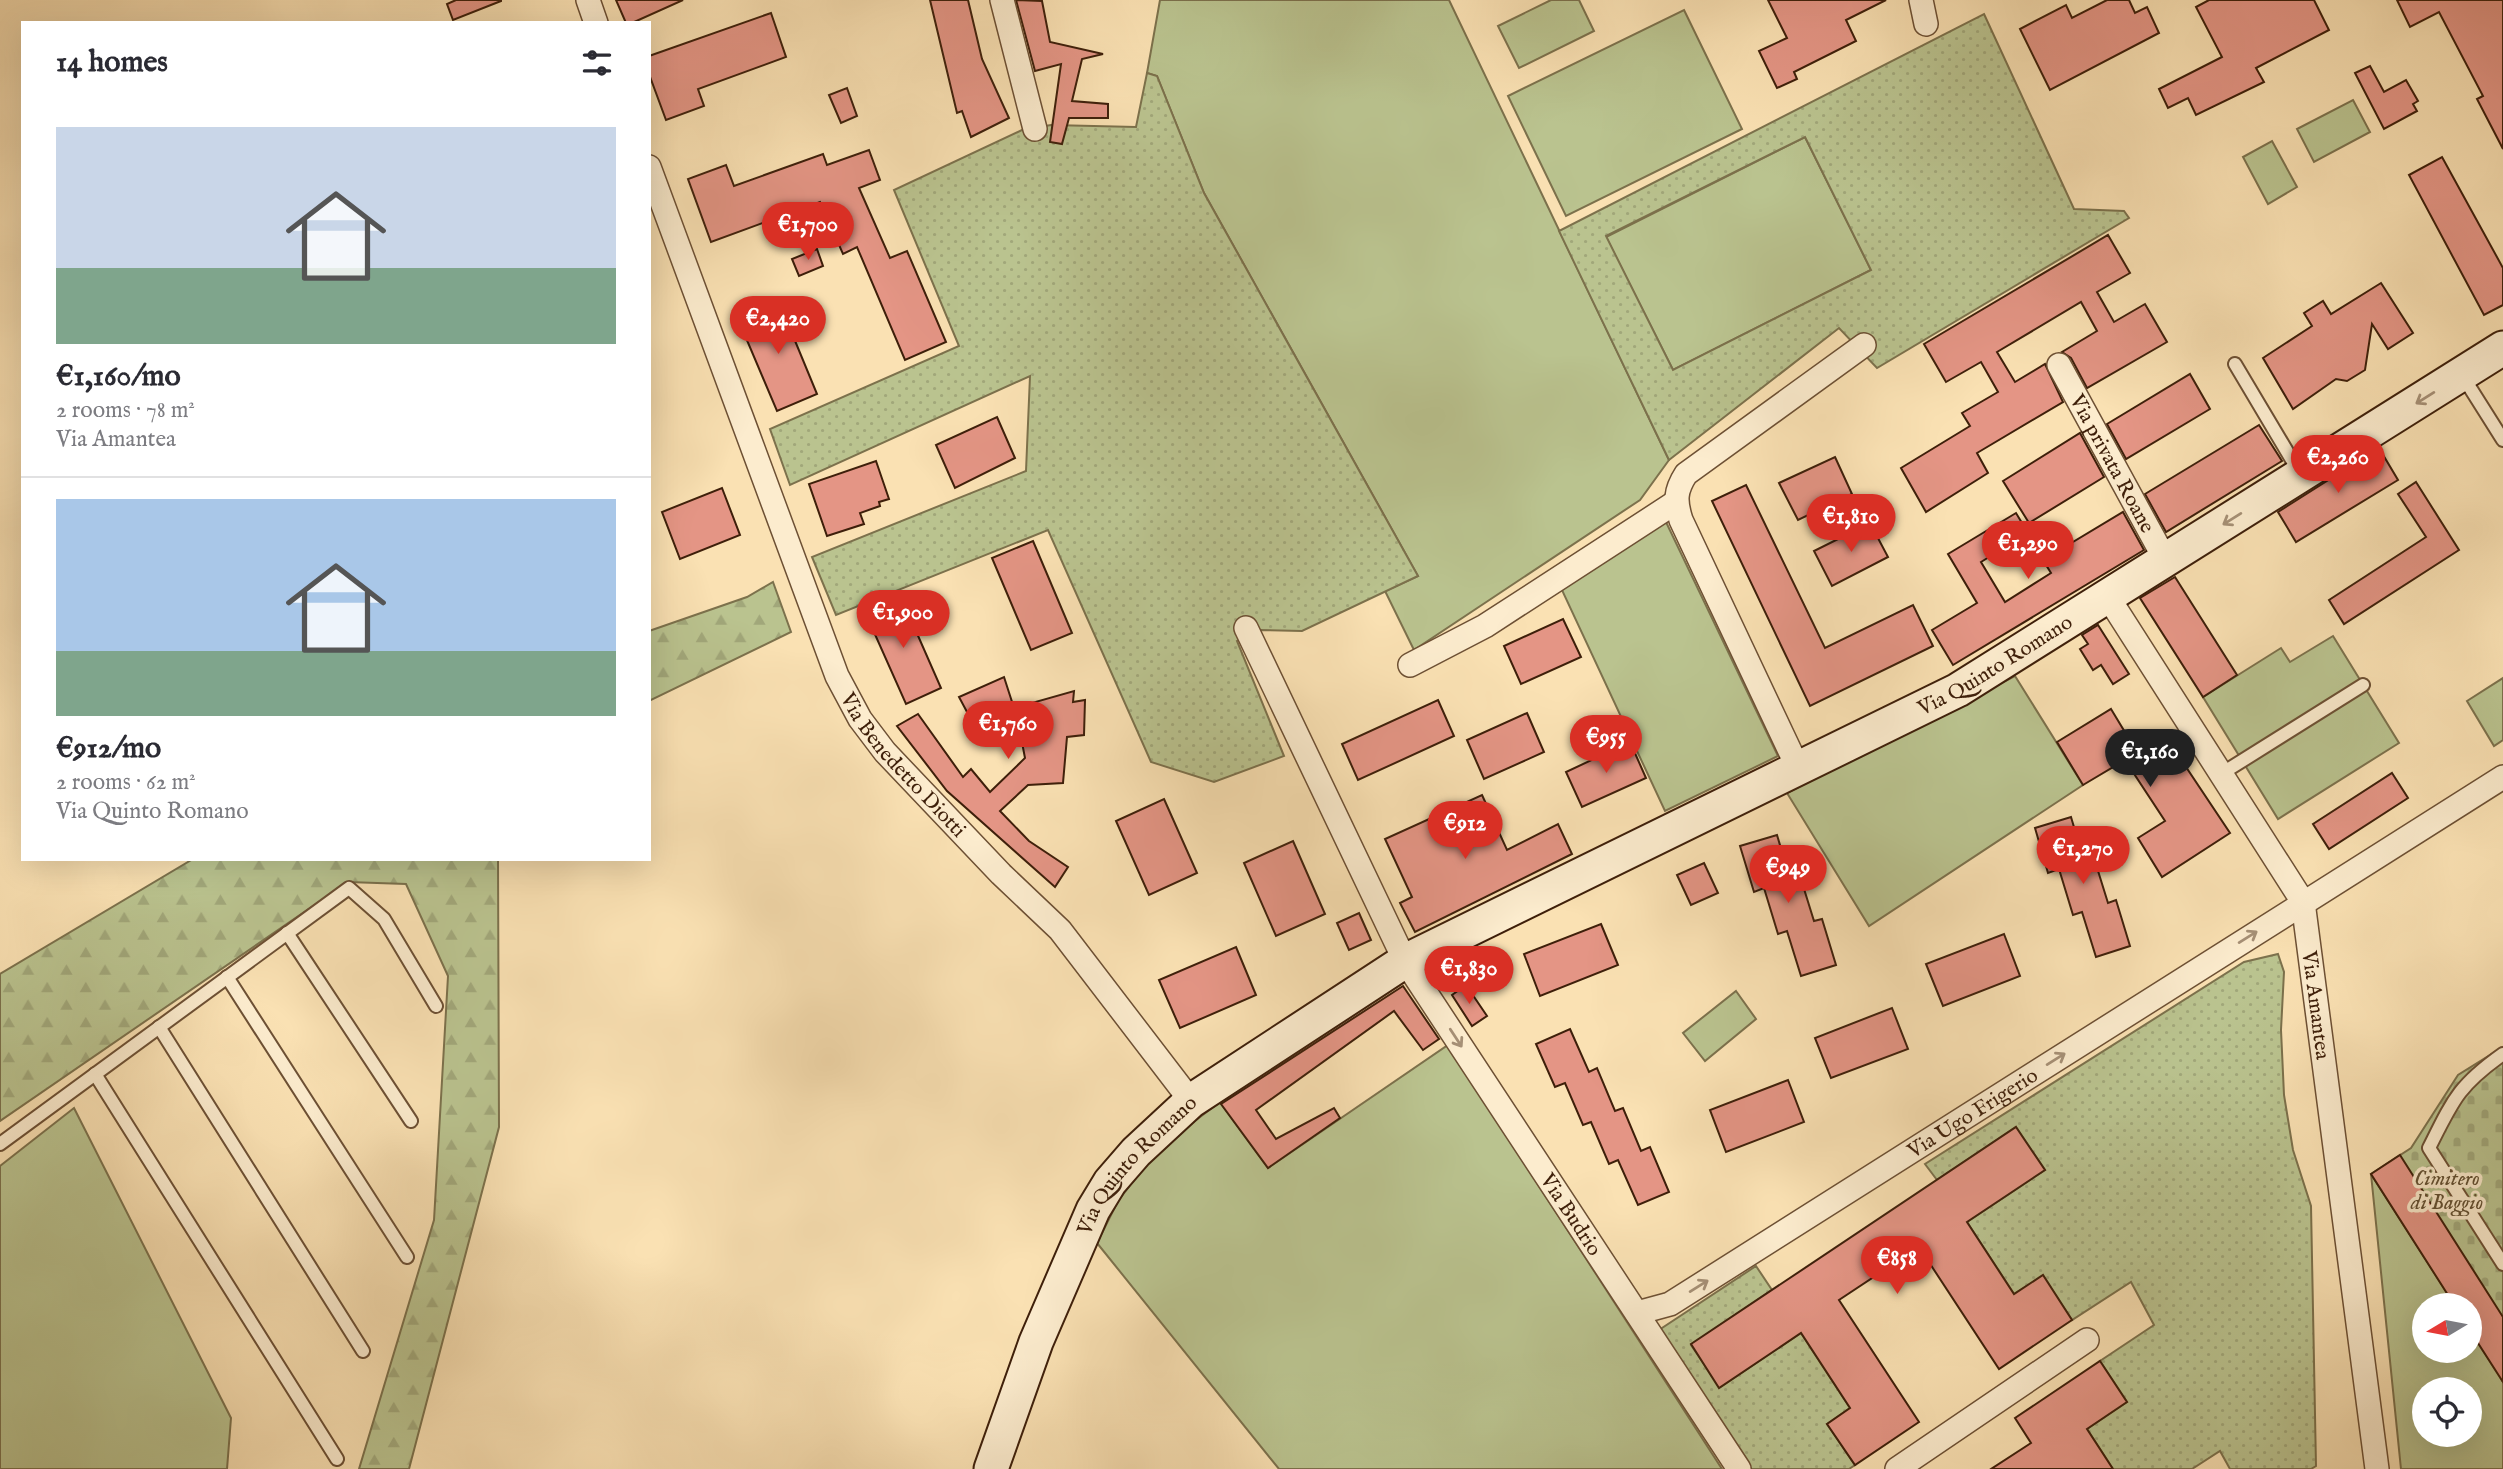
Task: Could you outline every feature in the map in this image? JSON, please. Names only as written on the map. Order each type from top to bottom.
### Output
[{"type":"street","points":[[588,0],[595,21]]},
{"type":"street","points":[[1002,0],[1035,129]]},
{"type":"street","points":[[1921,0],[1926,24]]},
{"type":"street","name":"Via Benedetto Diotti","points":[[651,172],[837,676],[860,719],[919,788],[1001,874],[1060,930],[1191,1101]]},
{"type":"street","points":[[1798,768],[1681,520],[1676,502],[1676,488],[1686,474],[1864,345]]},
{"type":"street","name":"Via Quinto Romano","points":[[991,1469],[1036,1342],[1093,1210],[1110,1182],[1136,1152],[1191,1101],[1405,961],[1958,690],[2503,348]]},
{"type":"street","name":"Via privata Roane","points":[[2059,365],[2165,561]]},
{"type":"street","points":[[1410,665],[1485,626],[1676,502]]},
{"type":"street","name":"Via Amantea","points":[[2108,597],[2303,902],[2375,1468]]},
{"type":"street","points":[[1246,628],[1405,961]]},
{"type":"street","name":"Via Ugo Frigerio","points":[[1637,1312],[1670,1304],[2503,776]]},
{"type":"street","name":"Via Budrio","points":[[1405,961],[1739,1469]]},
{"type":"street","points":[[1897,1469],[2087,1340]]},
{"type":"lane","points":[[2235,363],[2301,476]]},
{"type":"lane","points":[[2462,374],[2503,440]]},
{"type":"lane","points":[[2221,774],[2363,685]]},
{"type":"lane","points":[[0,1144],[349,888],[384,919],[436,1006]]},
{"type":"lane","points":[[287,933],[411,1121]]},
{"type":"lane","points":[[227,977],[407,1257]]},
{"type":"lane","points":[[159,1027],[363,1351]]},
{"type":"lane","points":[[2503,1054],[2474,1074],[2456,1094],[2429,1148],[2503,1264]]},
{"type":"lane","points":[[95,1074],[337,1459]]},
{"type":"green space","points":[[1160,0],[1449,0],[1669,460],[1640,500],[1414,650],[1385,591],[1418,576],[1204,193],[1157,76],[1147,73]]},
{"type":"green space","points":[[1551,0],[1579,0],[1594,31],[1519,68],[1498,26]]},
{"type":"green space","points":[[1684,10],[1742,129],[1566,216],[1508,96]]},
{"type":"green space","points":[[1984,14],[2074,209],[2124,211],[2129,218],[1877,368],[1839,328],[1669,460],[1559,231]],"holes":[[[1805,137],[1871,270],[1673,370],[1606,236]]]},
{"type":"green space","points":[[1147,73],[1157,76],[1204,193],[1418,576],[1302,631],[1260,630],[1237,641],[1284,756],[1214,782],[1151,762],[1048,530],[836,615],[812,557],[1026,471],[1030,376],[790,485],[770,429],[959,346],[894,190],[1022,130],[1051,125],[1136,127]]},
{"type":"green space","points":[[2353,100],[2370,132],[2314,162],[2297,129]]},
{"type":"green space","points":[[1805,137],[1871,270],[1673,370],[1606,237]]},
{"type":"green space","points":[[2272,141],[2297,187],[2268,204],[2243,157]]},
{"type":"green space","points":[[1666,522],[1778,756],[1665,811],[1561,588]]},
{"type":"green space","points":[[773,582],[791,632],[651,700],[651,630],[747,597]]},
{"type":"green space","points":[[2333,636],[2399,743],[2278,819],[2203,697],[2281,648],[2290,662]]},
{"type":"green space","points":[[2015,676],[2083,785],[1869,926],[1787,793]]},
{"type":"green space","points":[[2503,678],[2503,740],[2494,746],[2467,701]]},
{"type":"green space","points":[[190,861],[498,861],[499,1127],[409,1469],[359,1469],[434,1220],[448,976],[406,884],[348,882],[0,1121],[0,974]]},
{"type":"green space","points":[[2278,954],[2284,972],[2281,1030],[2284,1095],[2293,1150],[2311,1206],[2316,1466],[2311,1469],[2230,1469],[2220,1451],[2192,1469],[2113,1469],[2087,1429],[2127,1402],[2100,1361],[2154,1325],[2131,1282],[2072,1320],[2043,1276],[2014,1294],[1967,1222],[2045,1170],[2016,1127],[1937,1180],[1925,1164],[2244,962]]},
{"type":"green space","points":[[1736,991],[1756,1019],[1705,1061],[1683,1033]]},
{"type":"green space","points":[[1448,1045],[1722,1469],[1279,1469],[1097,1243],[1118,1201],[1159,1148],[1220,1102],[1268,1168]]},
{"type":"green space","name":"Cimitero di Baggio","points":[[2503,1047],[2503,1382],[2482,1335],[2482,1293],[2447,1293],[2371,1174],[2411,1148],[2458,1075]]},
{"type":"green space","points":[[74,1108],[231,1418],[227,1469],[0,1469],[0,1166]]},
{"type":"green space","points":[[2371,1174],[2447,1293],[2412,1293],[2412,1363],[2482,1363],[2482,1349],[2503,1382],[2503,1469],[2401,1469]]},
{"type":"green space","points":[[1756,1266],[1772,1290],[1691,1345],[1720,1387],[1801,1333],[1850,1408],[1827,1424],[1855,1465],[1849,1469],[1751,1469],[1659,1330]]},
{"type":"building","points":[[456,0],[501,1],[453,20],[447,4]]},
{"type":"building","points":[[616,0],[683,0],[636,21],[625,21]]},
{"type":"building","points":[[930,0],[968,0],[982,59],[1009,118],[971,137],[962,111],[957,113]]},
{"type":"building","points":[[1016,0],[1042,1],[1050,42],[1103,54],[1082,59],[1072,101],[1108,104],[1108,118],[1069,118],[1062,144],[1050,142],[1061,64],[1035,71]]},
{"type":"building","points":[[1768,0],[1886,0],[1846,20],[1856,41],[1794,72],[1797,79],[1777,88],[1759,51],[1787,38]]},
{"type":"building","points":[[2107,0],[2129,0],[2135,13],[2147,7],[2159,33],[2050,90],[2020,29],[2066,5],[2072,18]]},
{"type":"building","points":[[2209,0],[2314,0],[2329,30],[2256,68],[2264,82],[2196,115],[2188,98],[2168,108],[2159,89],[2222,57],[2196,7]]},
{"type":"building","points":[[2397,0],[2503,0],[2503,149],[2477,99],[2483,96],[2439,12],[2410,27]]},
{"type":"building","points":[[771,13],[786,57],[698,89],[704,106],[666,120],[651,79],[651,55]]},
{"type":"building","points":[[2370,66],[2384,92],[2406,80],[2418,101],[2413,104],[2417,111],[2384,129],[2355,73]]},
{"type":"building","points":[[847,88],[857,116],[841,123],[829,95]]},
{"type":"building","points":[[869,150],[880,180],[859,188],[890,258],[907,251],[946,342],[905,360],[857,247],[843,254],[820,202],[711,242],[688,179],[726,165],[734,186],[823,154],[827,165]]},
{"type":"building","points":[[2442,157],[2503,268],[2503,305],[2484,315],[2409,175]]},
{"type":"building","points":[[2108,235],[2130,273],[2097,292],[2114,322],[2145,304],[2167,342],[2087,388],[2071,358],[2062,352],[2097,331],[2081,302],[1997,352],[2015,382],[2045,364],[2063,402],[1977,453],[1988,473],[1926,512],[1901,468],[1970,426],[1962,413],[1998,392],[1981,362],[1946,382],[1924,344]]},
{"type":"building","points":[[817,249],[823,266],[799,276],[792,259]]},
{"type":"building","points":[[2381,283],[2413,333],[2388,349],[2372,324],[2365,370],[2347,381],[2336,379],[2293,409],[2263,358],[2312,326],[2304,313],[2323,301],[2331,314]]},
{"type":"building","points":[[779,302],[817,394],[777,411],[738,319]]},
{"type":"building","points":[[2190,374],[2210,409],[2126,459],[2107,424]]},
{"type":"building","points":[[997,417],[1015,458],[955,488],[936,445]]},
{"type":"building","points":[[2259,425],[2282,461],[2166,532],[2145,494]]},
{"type":"building","points":[[2080,433],[2104,477],[2029,523],[2003,481]]},
{"type":"building","points":[[2379,448],[2398,480],[2296,542],[2278,512]]},
{"type":"building","points":[[1835,457],[1852,494],[1798,520],[1779,483]]},
{"type":"building","points":[[876,461],[889,499],[879,502],[880,506],[860,513],[864,524],[827,536],[809,484]]},
{"type":"building","points":[[2416,482],[2459,550],[2344,624],[2329,600],[2426,537],[2398,494]]},
{"type":"building","points":[[1746,485],[1825,648],[1913,605],[1933,646],[1810,706],[1712,501]]},
{"type":"building","points":[[722,488],[740,535],[680,559],[662,512]]},
{"type":"building","points":[[2123,512],[2144,550],[1953,665],[1932,630],[1977,603],[1948,554],[2016,513],[2028,533],[1981,562],[2005,602],[2051,573],[2043,560]]},
{"type":"building","points":[[1870,523],[1888,557],[1832,586],[1814,551]]},
{"type":"building","points":[[1033,541],[1072,633],[1031,650],[992,558]]},
{"type":"building","points":[[2175,577],[2237,675],[2203,697],[2140,598]]},
{"type":"building","points":[[901,597],[941,688],[906,704],[865,612]]},
{"type":"building","points":[[1563,619],[1581,657],[1521,684],[1504,646]]},
{"type":"building","points":[[2098,625],[2129,674],[2113,684],[2101,665],[2093,670],[2080,649],[2088,644],[2082,635]]},
{"type":"building","points":[[1004,677],[1014,708],[1074,691],[1073,702],[1085,700],[1084,735],[1067,737],[1063,783],[1028,785],[1000,811],[1029,841],[1068,867],[1055,887],[947,791],[897,726],[918,714],[963,777],[971,769],[990,792],[1025,758],[1020,732],[1010,733],[1004,716],[974,725],[959,697]]},
{"type":"building","points":[[1438,700],[1454,736],[1358,780],[1342,744]]},
{"type":"building","points":[[2111,709],[2137,752],[2164,734],[2230,833],[2162,877],[2138,838],[2165,821],[2125,760],[2083,785],[2057,742]]},
{"type":"building","points":[[1527,713],[1544,752],[1484,779],[1467,740]]},
{"type":"building","points":[[1630,742],[1646,778],[1582,807],[1566,772]]},
{"type":"building","points":[[2392,773],[2408,798],[2329,849],[2313,824]]},
{"type":"building","points":[[1482,795],[1507,850],[1558,824],[1572,854],[1415,932],[1400,903],[1412,897],[1385,839]]},
{"type":"building","points":[[1164,799],[1197,873],[1149,895],[1116,821]]},
{"type":"building","points":[[2071,817],[2084,861],[2094,858],[2108,903],[2116,900],[2130,946],[2096,957],[2082,912],[2073,915],[2059,869],[2048,873],[2035,828]]},
{"type":"building","points":[[1777,835],[1790,879],[1800,876],[1814,921],[1822,919],[1836,965],[1801,976],[1787,931],[1778,934],[1764,888],[1754,892],[1740,846]]},
{"type":"building","points":[[1293,841],[1325,914],[1276,936],[1244,863]]},
{"type":"building","points":[[1704,863],[1718,893],[1691,905],[1677,875]]},
{"type":"building","points":[[1359,913],[1371,940],[1349,950],[1337,923]]},
{"type":"building","points":[[1601,924],[1618,965],[1540,996],[1524,954]]},
{"type":"building","points":[[2004,934],[2020,976],[1943,1006],[1926,964]]},
{"type":"building","points":[[1236,947],[1256,995],[1180,1028],[1159,980]]},
{"type":"building","points":[[1466,985],[1487,1016],[1472,1026],[1452,995]]},
{"type":"building","points":[[1403,986],[1439,1039],[1423,1050],[1394,1011],[1256,1110],[1276,1139],[1334,1108],[1340,1118],[1268,1168],[1221,1104]]},
{"type":"building","points":[[1892,1008],[1908,1049],[1831,1078],[1815,1038]]},
{"type":"building","points":[[1570,1029],[1589,1072],[1597,1068],[1615,1111],[1623,1108],[1641,1151],[1650,1147],[1669,1192],[1638,1205],[1618,1160],[1609,1164],[1591,1122],[1583,1125],[1565,1083],[1555,1087],[1536,1044]]},
{"type":"building","points":[[1788,1080],[1804,1122],[1726,1152],[1710,1110]]},
{"type":"building","points":[[2016,1127],[2045,1170],[1967,1222],[2014,1294],[2043,1275],[2072,1320],[1999,1369],[1919,1247],[1839,1300],[1919,1422],[1855,1465],[1827,1424],[1850,1408],[1801,1333],[1719,1388],[1691,1344]]},
{"type":"building","points":[[2400,1155],[2503,1317],[2503,1382],[2482,1349],[2482,1293],[2447,1293],[2371,1174]]},
{"type":"building","points":[[2100,1361],[2127,1402],[2087,1429],[2113,1469],[1991,1469],[2031,1443],[2015,1418]]}]
